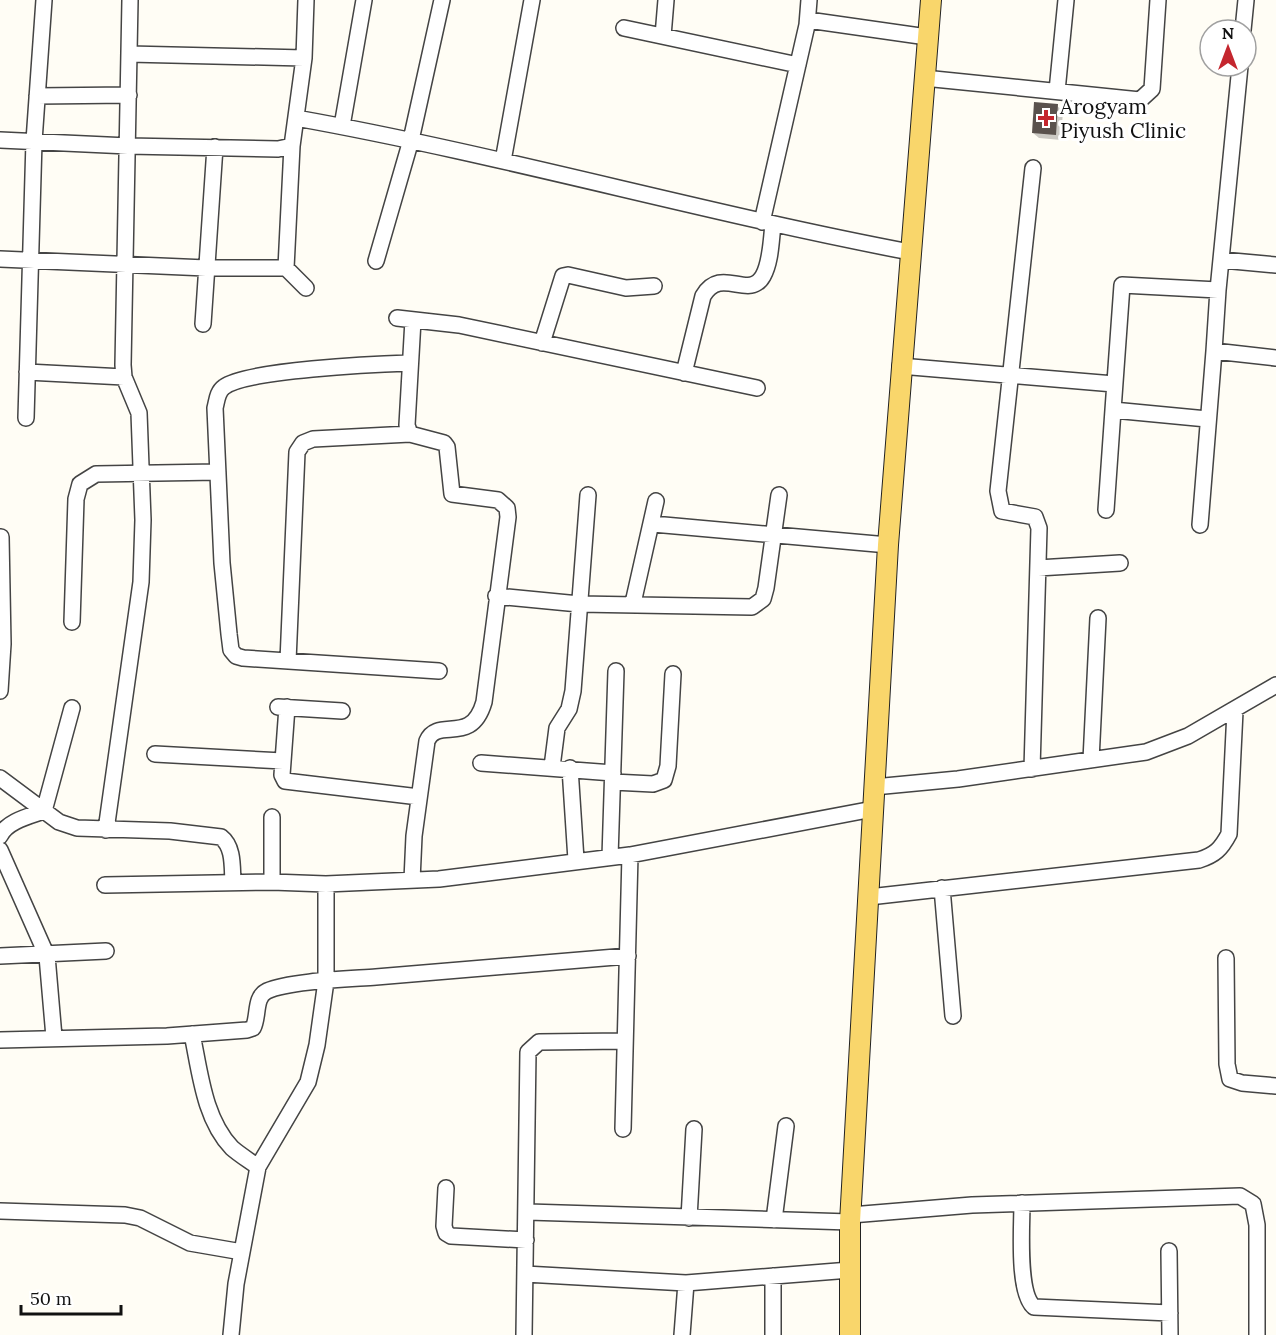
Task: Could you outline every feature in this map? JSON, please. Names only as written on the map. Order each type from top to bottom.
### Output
[{"type":"main road","points":[[850,1335],[850,1218],[888,545],[900,366],[931,0]]},
{"type":"street","points":[[26,418],[34,141],[44,0]]},
{"type":"street","points":[[106,830],[141,582],[139,413],[124,377],[130,0]]},
{"type":"street","points":[[286,268],[292,146],[304,58],[306,0]]},
{"type":"street","points":[[342,126],[364,0]]},
{"type":"street","points":[[376,261],[411,140],[442,0]]},
{"type":"street","points":[[503,161],[532,0]]},
{"type":"street","points":[[663,36],[666,0]]},
{"type":"street","points":[[684,373],[703,296],[708,286],[718,282],[750,286],[757,283],[766,266],[767,223],[808,20],[809,0]]},
{"type":"street","points":[[1057,92],[1066,0]]},
{"type":"street","points":[[924,78],[1132,101],[1147,96],[1152,89],[1154,76],[1158,0]]},
{"type":"street","points":[[1244,18],[1246,0]]},
{"type":"street","points":[[808,20],[927,37]]},
{"type":"street","points":[[624,28],[798,65]]},
{"type":"street","points":[[129,54],[304,58]]},
{"type":"street","points":[[1200,525],[1218,290],[1239,78]]},
{"type":"street","points":[[37,96],[129,95]]},
{"type":"street","points":[[296,118],[411,140],[767,223],[910,252]]},
{"type":"street","points":[[0,140],[128,146],[278,149],[292,146]]},
{"type":"street","points":[[203,324],[214,147]]},
{"type":"street","points":[[1032,769],[1039,528],[1035,517],[1006,514],[1002,511],[998,501],[1009,374],[1033,168]]},
{"type":"street","points":[[0,259],[124,266],[286,268],[306,288]]},
{"type":"street","points":[[1222,260],[1276,265]]},
{"type":"street","points":[[542,343],[563,276],[568,275],[626,288],[654,286]]},
{"type":"street","points":[[1106,510],[1122,285],[1218,290]]},
{"type":"street","points":[[397,318],[459,325],[757,388]]},
{"type":"street","points":[[410,434],[407,425],[413,321]]},
{"type":"street","points":[[1214,351],[1276,358]]},
{"type":"street","points":[[409,363],[339,366],[242,380],[225,387],[218,394],[215,408],[222,563],[231,650],[236,656],[440,671]]},
{"type":"street","points":[[900,366],[1114,384]]},
{"type":"street","points":[[27,372],[124,377]]},
{"type":"street","points":[[1113,411],[1207,419]]},
{"type":"street","points":[[288,661],[297,452],[303,443],[313,439],[410,434],[444,443],[447,447],[452,494],[498,500],[507,508],[481,713],[476,722],[467,727],[436,730],[430,734],[419,796],[411,880]]},
{"type":"street","points":[[72,622],[76,499],[80,484],[96,474],[218,472]]},
{"type":"street","points":[[552,767],[557,728],[569,709],[573,691],[588,495]]},
{"type":"street","points":[[496,596],[579,604],[633,603],[752,607],[759,604],[766,588],[779,495]]},
{"type":"street","points":[[633,603],[653,524],[656,501]]},
{"type":"street","points":[[653,524],[888,545]]},
{"type":"street","points":[[0,690],[3,644],[1,537]]},
{"type":"street","points":[[1038,568],[1120,563]]},
{"type":"street","points":[[1091,760],[1098,618]]},
{"type":"street","points":[[610,857],[616,671]]},
{"type":"street","points":[[481,763],[570,768],[653,784],[664,780],[668,766],[673,674]]},
{"type":"street","points":[[874,788],[1032,769],[1146,752],[1188,736],[1235,711],[1276,685]]},
{"type":"street","points":[[342,711],[282,707],[282,775],[285,781],[419,796]]},
{"type":"street","points":[[44,811],[72,708]]},
{"type":"street","points":[[869,897],[1199,860],[1212,856],[1222,848],[1229,834],[1235,711]]},
{"type":"street","points":[[155,754],[283,761]]},
{"type":"street","points":[[570,768],[576,860]]},
{"type":"street","points":[[0,778],[59,822],[77,828],[170,831],[221,837],[231,851],[233,883]]},
{"type":"street","points":[[105,885],[272,882],[326,884],[439,879],[630,855],[873,809]]},
{"type":"street","points":[[0,836],[2,831],[15,822],[44,811]]},
{"type":"street","points":[[272,817],[272,882]]},
{"type":"street","points":[[0,850],[47,956],[54,1037]]},
{"type":"street","points":[[623,1129],[630,855]]},
{"type":"street","points":[[231,1335],[242,1251],[258,1167],[308,1082],[323,1012],[326,981],[326,884]]},
{"type":"street","points":[[942,888],[953,1016]]},
{"type":"street","points":[[0,956],[47,956],[106,951]]},
{"type":"street","points":[[0,1040],[192,1034],[253,1028],[260,998],[266,992],[326,981],[628,956]]},
{"type":"street","points":[[1226,958],[1228,1072],[1235,1082],[1276,1086]]},
{"type":"street","points":[[192,1034],[205,1096],[217,1125],[231,1147],[258,1167]]},
{"type":"street","points":[[524,1335],[528,1212],[528,1052],[539,1042],[624,1041]]},
{"type":"street","points":[[774,1220],[786,1126]]},
{"type":"street","points":[[689,1218],[694,1129]]},
{"type":"street","points":[[446,1188],[444,1226],[446,1233],[451,1236],[526,1240]]},
{"type":"street","points":[[528,1212],[774,1220],[850,1218],[915,1208],[1227,1194],[1248,1199],[1253,1204],[1257,1225],[1257,1335]]},
{"type":"street","points":[[1022,1203],[1024,1283],[1028,1302],[1034,1307],[1170,1313]]},
{"type":"street","points":[[0,1211],[125,1215],[140,1218],[190,1243],[242,1251]]},
{"type":"street","points":[[1169,1251],[1170,1335]]},
{"type":"street","points":[[525,1274],[686,1283],[850,1270]]},
{"type":"street","points":[[773,1276],[773,1335]]},
{"type":"street","points":[[682,1335],[686,1283]]},
{"type":"building","points":[[1034,102],[1058,104],[1056,135],[1032,133]]},
{"type":"place","name":"Arogyam Piyush Clinic","points":[[1046,118]]}]
